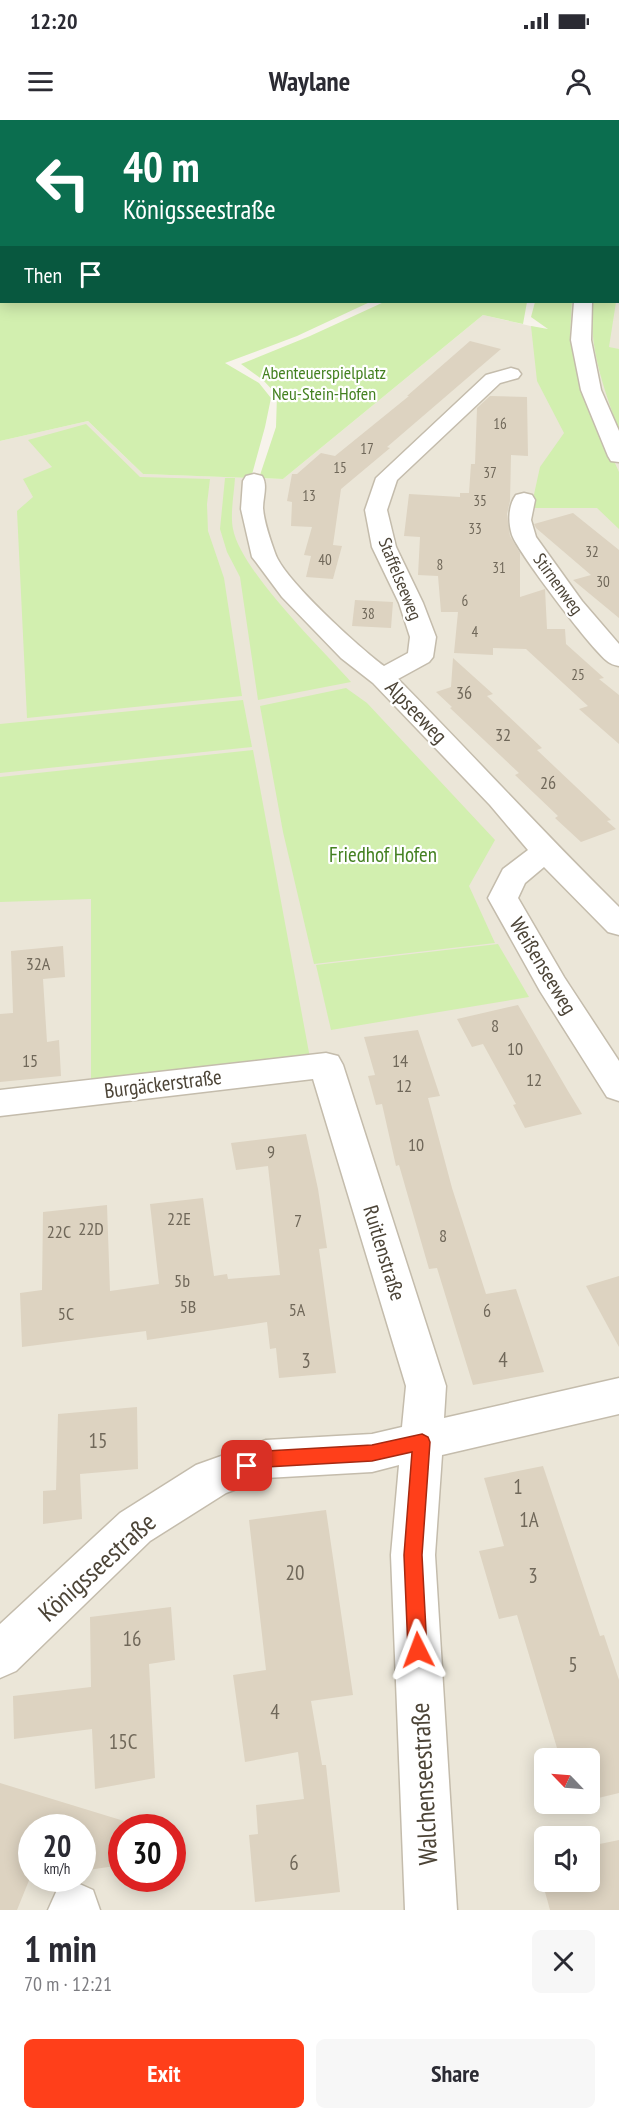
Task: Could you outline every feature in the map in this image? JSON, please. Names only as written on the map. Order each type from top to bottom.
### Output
[{"type":"street","points":[[584,303],[581,340],[591,390],[619,456]]},
{"type":"street","name":"Staffelseeweg","points":[[381,677],[420,657],[423,637],[411,603],[384,547],[376,510],[387,478],[493,379],[511,374]]},
{"type":"street","name":"Alpseeweg","points":[[254,482],[252,509],[264,556],[291,592],[350,653],[381,677],[500,799],[546,852],[619,925]]},
{"type":"street","name":"Stirnenweg","points":[[524,500],[520,520],[524,537],[573,606],[605,645],[619,658]]},
{"type":"street","name":"Weißenseeweg","points":[[546,852],[518,870],[507,884],[503,898],[551,983],[619,1088]]},
{"type":"street","name":"Burgäckerstraße","points":[[0,1103],[326,1065]]},
{"type":"street","name":"Ruitlenstraße","points":[[326,1065],[426,1386],[422,1442]]},
{"type":"street","name":"Königsseestraße","points":[[0,1655],[135,1527],[211,1479],[266,1459],[372,1453],[479,1426],[619,1396]]},
{"type":"street","name":"Walchenseestraße","points":[[422,1442],[413,1555],[431,1910]]},
{"type":"shaded area","points":[[572,303],[619,303],[619,1910],[0,1910],[0,441],[88,421],[143,474],[283,479],[483,315],[569,335]]},
{"type":"green space","points":[[0,303],[368,303],[297,336],[225,363],[259,383],[271,398],[251,478],[143,474],[88,421],[0,441]]},
{"type":"green space","name":"Abenteuerspielplatz Neu-Stein-Hofen","points":[[382,303],[527,303],[523,324],[483,315],[283,479],[259,478],[276,427],[277,395],[263,380],[241,364]]},
{"type":"green space","points":[[535,303],[572,303],[570,335],[573,336],[584,395],[619,472],[619,529],[597,508],[531,508],[540,467],[564,433],[537,381],[531,326],[548,329],[531,317]]},
{"type":"green space","points":[[593,303],[616,303],[609,347],[619,349],[619,431],[595,351]]},
{"type":"green space","points":[[86,424],[140,477],[210,479],[207,504],[208,531],[224,578],[242,696],[27,718],[17,511],[33,497],[23,479],[52,467],[28,440]]},
{"type":"green space","points":[[225,478],[235,478],[233,529],[239,546],[251,566],[284,608],[351,682],[258,700],[240,577],[227,552],[220,529]]},
{"type":"green space","name":"Friedhof Hofen","points":[[346,688],[367,703],[495,840],[469,886],[495,943],[314,964],[283,832],[260,706]]},
{"type":"green space","points":[[243,700],[252,747],[0,773],[0,724]]},
{"type":"green space","points":[[253,750],[310,1058],[91,1082],[91,899],[0,902],[0,777]]},
{"type":"green space","points":[[498,944],[529,997],[331,1030],[316,965]]},
{"type":"building","points":[[470,341],[501,349],[341,489],[333,545],[342,546],[333,579],[306,577],[311,556],[304,555],[312,527],[291,526],[292,502],[287,501],[292,474],[297,474],[321,453],[335,456],[409,396],[407,396]]},
{"type":"building","points":[[490,396],[527,397],[528,456],[511,455],[510,501],[507,514],[510,536],[520,553],[520,597],[545,589],[547,629],[565,629],[566,644],[604,678],[599,679],[619,695],[619,744],[579,709],[588,706],[526,649],[493,648],[493,655],[454,653],[458,612],[441,612],[438,576],[418,575],[420,537],[404,536],[409,494],[460,497],[460,493],[469,493],[471,464],[475,464],[477,408]]},
{"type":"building","points":[[573,513],[619,550],[619,618],[573,580],[591,575],[534,524]]},
{"type":"building","points":[[355,600],[393,602],[391,628],[352,626]]},
{"type":"building","points":[[453,658],[493,694],[487,696],[542,748],[537,750],[611,820],[607,821],[616,829],[581,842],[555,818],[558,816],[515,775],[519,773],[450,708],[452,707],[436,692],[451,687]]},
{"type":"building","points":[[63,946],[65,977],[43,979],[47,1042],[59,1040],[61,1076],[0,1082],[0,1014],[13,1013],[11,951]]},
{"type":"building","points":[[518,1005],[582,1114],[525,1128],[513,1105],[516,1104],[483,1044],[472,1047],[457,1019]]},
{"type":"building","points":[[418,1030],[440,1096],[428,1098],[452,1188],[486,1294],[516,1289],[544,1372],[473,1385],[437,1268],[429,1269],[399,1165],[396,1166],[382,1104],[376,1105],[368,1076],[375,1075],[364,1037]]},
{"type":"building","points":[[306,1134],[318,1189],[327,1248],[319,1249],[336,1373],[279,1378],[276,1348],[270,1349],[267,1322],[147,1340],[146,1331],[22,1347],[20,1293],[42,1290],[43,1212],[107,1205],[110,1291],[159,1284],[150,1204],[203,1198],[214,1276],[227,1274],[228,1279],[280,1275],[268,1166],[236,1170],[231,1143]]},
{"type":"building","points":[[619,1276],[619,1347],[586,1286]]},
{"type":"building","points":[[137,1407],[138,1469],[80,1474],[82,1519],[43,1524],[43,1491],[56,1490],[58,1414]]},
{"type":"building","points":[[543,1466],[600,1636],[604,1635],[619,1680],[619,1793],[600,1798],[600,1748],[557,1748],[517,1615],[499,1619],[479,1551],[504,1546],[484,1478]]},
{"type":"building","points":[[326,1510],[353,1695],[311,1701],[322,1765],[326,1765],[340,1892],[255,1902],[249,1835],[258,1834],[256,1805],[304,1799],[298,1752],[245,1762],[233,1675],[266,1670],[249,1520]]},
{"type":"building","points":[[171,1607],[175,1660],[149,1664],[155,1778],[95,1789],[92,1729],[14,1739],[13,1696],[91,1687],[90,1617]]},
{"type":"building","points":[[0,1783],[108,1816],[108,1867],[96,1869],[96,1814],[18,1814],[18,1892],[24,1892],[17,1910],[0,1910]]},
{"type":"building","points":[[619,1840],[619,1910],[550,1910],[545,1892],[600,1892],[600,1844]]},
{"type":"route","points":[[247,1466],[266,1459],[372,1453],[422,1442],[413,1555],[418,1650]]}]
